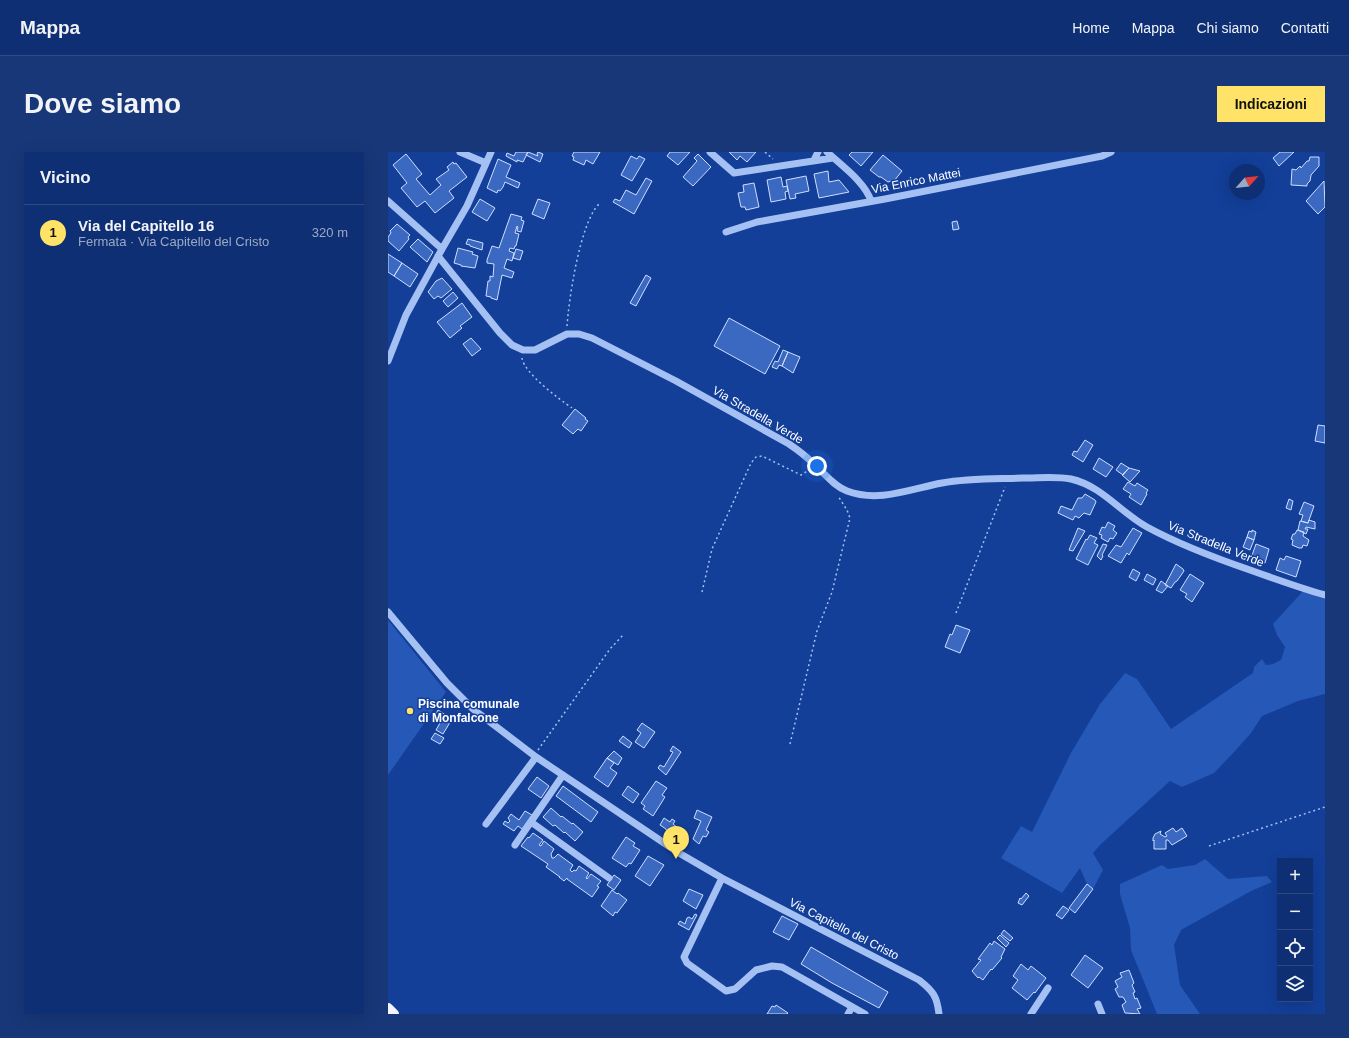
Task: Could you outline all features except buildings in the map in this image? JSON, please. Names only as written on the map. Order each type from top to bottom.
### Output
[{"type":"main road","points":[[388,1008],[394,1014]]},
{"type":"street","points":[[460,152],[486,163]]},
{"type":"street","points":[[388,361],[406,315],[467,206],[490,152]]},
{"type":"street","points":[[710,152],[734,173],[833,158]]},
{"type":"street","points":[[814,160],[818,152]]},
{"type":"street","points":[[827,152],[863,186],[871,201]]},
{"type":"street","name":"Via Enrico Mattei","points":[[726,232],[758,222],[1102,156],[1111,152]]},
{"type":"street","points":[[388,201],[442,249]]},
{"type":"street","points":[[438,256],[512,346],[523,350],[536,350],[567,334]]},
{"type":"street","name":"Via Stradella Verde","points":[[567,334],[579,334],[610,346],[789,444],[804,454],[832,482],[846,491],[878,497],[961,480],[1072,479],[1087,485],[1104,495],[1127,515],[1169,539],[1226,562],[1305,590],[1325,595]]},
{"type":"street","name":"Via Capitello del Cristo","points":[[388,612],[447,683],[473,709],[535,756],[679,853],[722,878],[919,980],[932,990],[938,1001],[939,1014]]},
{"type":"street","points":[[486,824],[535,756]]},
{"type":"street","points":[[515,845],[563,776]]},
{"type":"street","points":[[531,822],[609,878]]},
{"type":"street","points":[[722,878],[684,957],[687,963],[726,991],[735,989],[756,970],[772,966],[782,967],[864,1014]]},
{"type":"street","points":[[1031,1014],[1048,988]]},
{"type":"street","points":[[1098,1004],[1102,1014]]},
{"type":"street","points":[[848,1014],[852,1007]]},
{"type":"path","points":[[567,334],[572,285],[578,259],[590,218],[599,204]]},
{"type":"path","points":[[523,350],[522,360],[527,368],[556,397],[572,408]]},
{"type":"path","points":[[702,592],[712,549],[748,469],[756,457],[762,456],[801,475],[807,473],[815,465]]},
{"type":"path","points":[[956,613],[1004,489],[1010,479]]},
{"type":"path","points":[[790,744],[817,631],[832,592],[850,518],[847,510],[834,490],[832,482]]},
{"type":"path","points":[[535,756],[610,649],[624,634]]},
{"type":"path","points":[[1209,846],[1325,807]]},
{"type":"shaded area","points":[[1305,589],[1325,595],[1325,694],[1298,701],[1262,716],[1251,733],[1214,773],[1182,787],[1170,781],[1093,853],[1103,870],[1093,889],[1087,884],[1080,868],[1062,893],[1001,858],[1021,826],[1032,832],[1071,753],[1100,704],[1125,673],[1137,679],[1171,729],[1253,673],[1254,667],[1262,659],[1266,665],[1273,664],[1281,660],[1285,647],[1277,635],[1273,624]]},
{"type":"shaded area","name":"Piscina comunale di Monfalcone","points":[[388,620],[446,692],[388,775]]},
{"type":"shaded area","points":[[1205,859],[1228,879],[1267,876],[1272,882],[1251,891],[1181,930],[1174,945],[1180,985],[1200,1014],[1157,1014],[1131,950],[1130,928],[1120,894],[1120,884],[1162,865],[1168,869],[1195,865]]},
{"type":"place","name":"Piscina comunale di Monfalcone","points":[[410,711]]},
{"type":"place","name":"Via del Capitello 16","points":[[676,859]]}]
